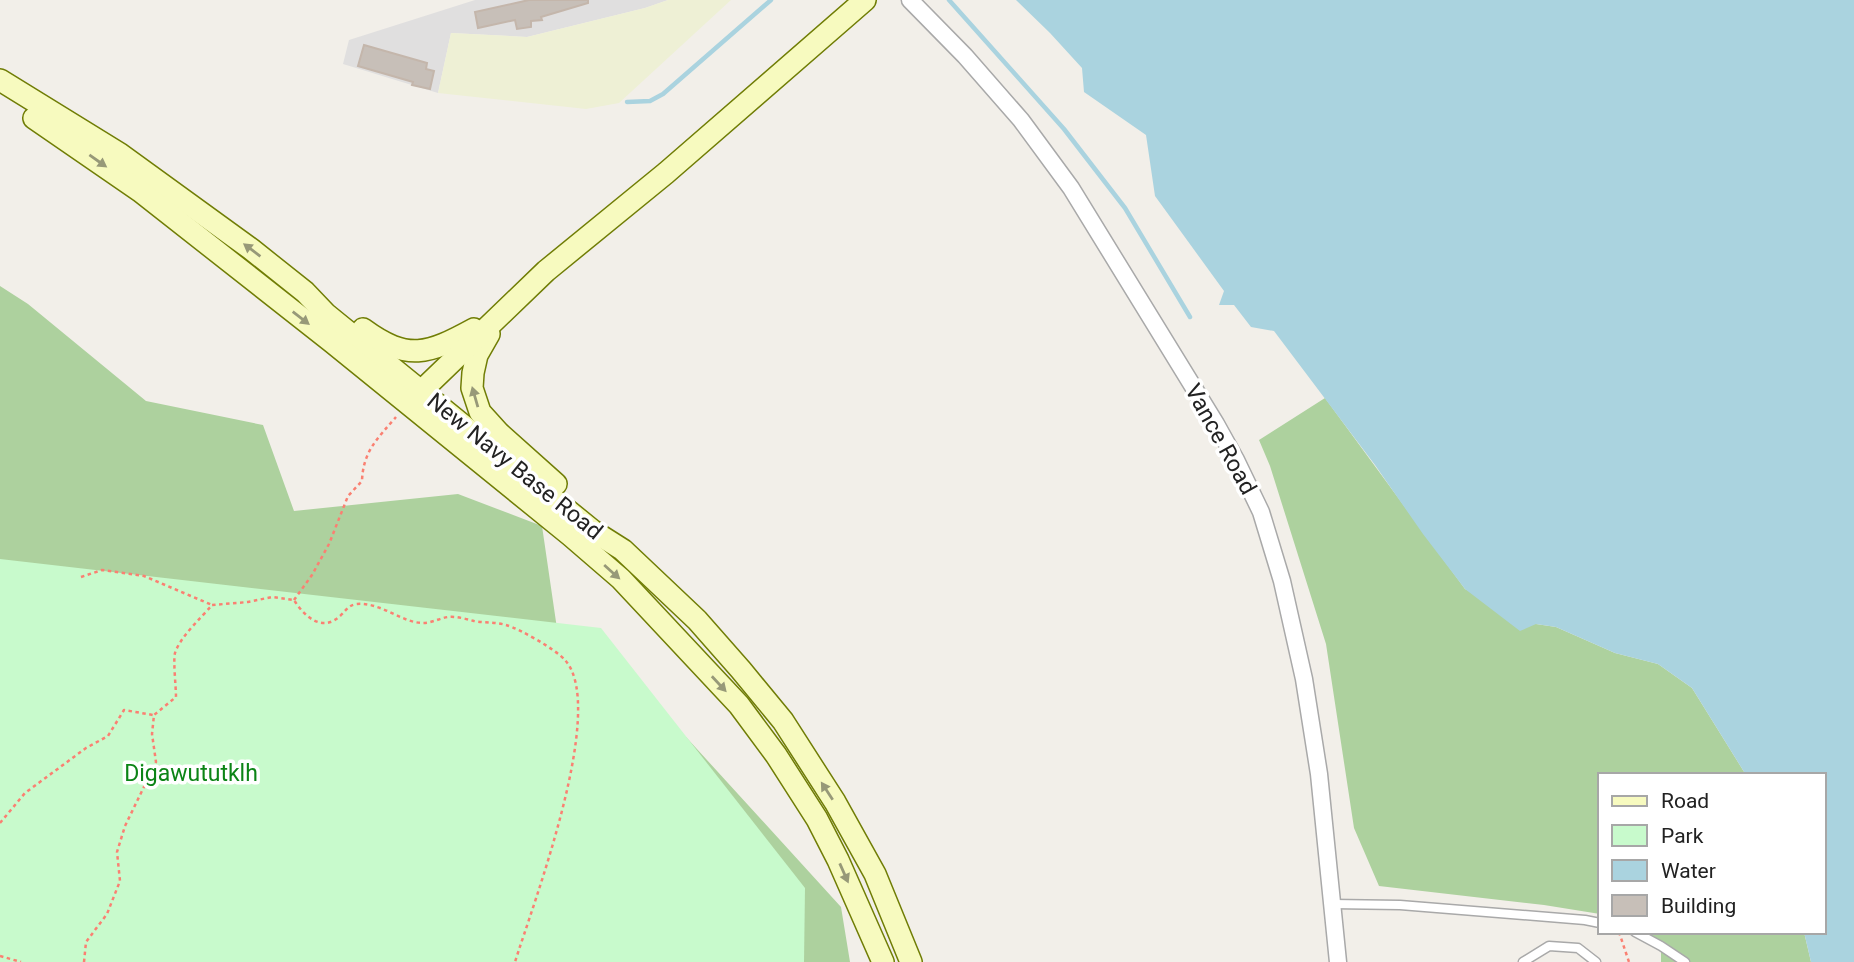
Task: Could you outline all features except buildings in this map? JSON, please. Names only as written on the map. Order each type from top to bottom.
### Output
[{"type":"main road","points":[[414,398],[546,271],[666,173],[865,0]]},
{"type":"main road","name":"New Navy Base Road","points":[[0,80],[120,154],[251,249],[305,292],[414,398],[621,579],[739,705],[776,755],[817,819],[883,962]]},
{"type":"main road","name":"New Navy Base Road","points":[[0,96],[140,191],[332,342],[414,398],[593,531],[623,550],[696,620],[783,721],[835,802],[875,874],[911,962]]},
{"type":"main road","points":[[305,292],[380,341],[403,350],[425,351],[446,344],[500,314]]},
{"type":"main road","points":[[500,314],[477,355],[473,373],[472,388],[480,412],[499,433],[595,518],[623,550]]},
{"type":"street","name":"Vance Road","points":[[910,0],[965,56],[1021,120],[1071,188],[1216,425],[1261,512],[1282,581],[1304,678],[1319,774],[1338,962]]},
{"type":"lane","points":[[1332,904],[1400,905],[1598,923]]},
{"type":"lane","points":[[1639,934],[1685,962]]},
{"type":"lane","points":[[1522,962],[1549,946],[1578,948],[1596,962]]},
{"type":"path","points":[[294,600],[329,544],[348,496],[362,481],[362,465],[374,443],[414,398]]},
{"type":"path","points":[[80,577],[102,570],[144,576],[212,605],[272,597],[294,600]]},
{"type":"path","points":[[294,600],[312,621],[324,623],[334,621],[355,604],[390,611],[410,621],[426,623],[450,616],[504,624],[556,652],[571,668],[577,694],[576,744],[559,822],[515,962]]},
{"type":"path","points":[[84,962],[86,942],[107,914],[120,881],[117,852],[125,826],[156,762],[152,734],[154,715],[176,697],[174,655],[182,640],[212,605]]},
{"type":"path","points":[[0,823],[25,793],[86,748],[108,736],[124,710],[154,715]]},
{"type":"path","points":[[1620,934],[1629,962]]},
{"type":"path","points":[[0,956],[20,962]]},
{"type":"shaded area","points":[[475,0],[668,0],[527,37],[451,33],[438,93],[343,64],[349,40]]},
{"type":"green space","points":[[668,0],[731,0],[619,103],[586,109],[438,93],[451,33],[527,37]]},
{"type":"green space","name":"Digawututklh","points":[[0,286],[28,304],[146,401],[263,425],[294,511],[458,494],[542,526],[568,704],[686,737],[841,907],[850,962],[0,962]]},
{"type":"green space","points":[[1325,398],[1465,589],[1536,624],[1556,627],[1615,653],[1658,664],[1692,688],[1745,773],[1598,773],[1598,914],[1379,886],[1354,828],[1326,644],[1270,466],[1259,440]]},
{"type":"green space","name":"Digawututklh","points":[[0,559],[601,628],[805,888],[804,962],[0,962]]},
{"type":"green space","points":[[1644,934],[1804,934],[1811,962],[1661,962],[1661,946]]},
{"type":"water","points":[[1016,0],[1854,0],[1854,962],[1811,962],[1804,934],[1826,934],[1826,773],[1745,773],[1692,688],[1658,664],[1615,653],[1556,627],[1536,624],[1520,631],[1465,589],[1274,331],[1251,327],[1234,305],[1219,305],[1224,291],[1155,196],[1146,135],[1084,92],[1082,68]]},
{"type":"waterway","points":[[627,102],[650,101],[663,94],[771,0]]},
{"type":"waterway","points":[[949,0],[1064,129],[1125,208],[1190,317]]}]
